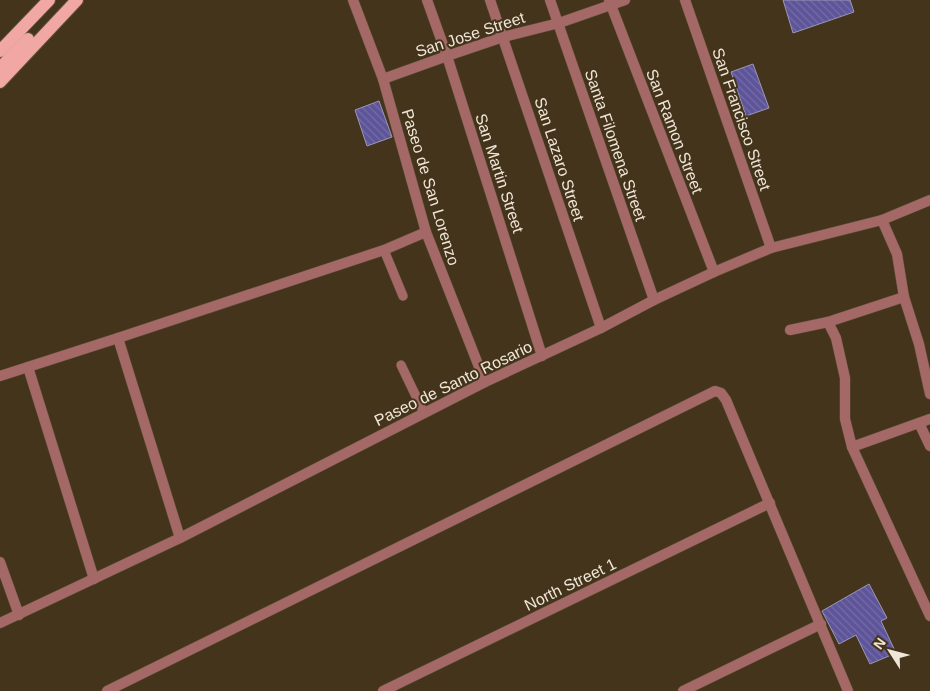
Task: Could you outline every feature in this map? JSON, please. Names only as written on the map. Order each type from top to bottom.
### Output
[{"type":"main road","points":[[0,52],[49,0]]},
{"type":"main road","points":[[0,68],[65,0]]},
{"type":"main road","points":[[0,82],[77,0]]},
{"type":"street","name":"Paseo de San Lorenzo","points":[[353,0],[382,79],[426,232],[485,382]]},
{"type":"street","name":"San Martin Street","points":[[427,0],[447,56],[542,356]]},
{"type":"street","name":"San Lazaro Street","points":[[490,0],[601,328]]},
{"type":"street","name":"Santa Filomena Street","points":[[550,0],[654,300]]},
{"type":"street","name":"San Jose Street","points":[[382,79],[504,37],[559,23],[610,3],[625,0]]},
{"type":"street","name":"San Francisco Street","points":[[685,0],[771,248]]},
{"type":"street","name":"San Ramon Street","points":[[610,3],[714,272]]},
{"type":"street","name":"Paseo de Santo Rosario","points":[[0,623],[180,538],[485,382],[601,328],[654,300],[714,272],[771,248],[882,220],[930,200]]},
{"type":"street","points":[[882,220],[897,254],[904,297],[919,344],[930,394]]},
{"type":"street","points":[[0,376],[384,250],[426,232]]},
{"type":"street","points":[[790,330],[828,322],[904,297]]},
{"type":"street","points":[[828,322],[836,338],[845,378],[845,419],[852,447],[930,616]]},
{"type":"street","points":[[118,338],[180,538]]},
{"type":"street","points":[[919,344],[930,341]]},
{"type":"street","points":[[28,367],[94,579]]},
{"type":"street","points":[[107,691],[714,391],[721,393],[726,400],[848,691]]},
{"type":"street","points":[[852,447],[930,419]]},
{"type":"street","points":[[919,423],[930,446]]},
{"type":"street","name":"North Street 1","points":[[382,691],[770,503]]},
{"type":"street","points":[[0,562],[19,615]]},
{"type":"street","points":[[683,691],[821,624]]},
{"type":"lane","points":[[384,250],[403,296]]},
{"type":"lane","points":[[402,365],[424,413]]},
{"type":"building","points":[[783,0],[850,0],[854,12],[793,33]]},
{"type":"building","points":[[753,64],[769,108],[746,116],[731,72]]},
{"type":"building","points":[[379,101],[392,137],[367,146],[355,110]]},
{"type":"building","points":[[869,584],[887,618],[881,621],[896,653],[870,664],[856,635],[839,644],[822,611]]}]
